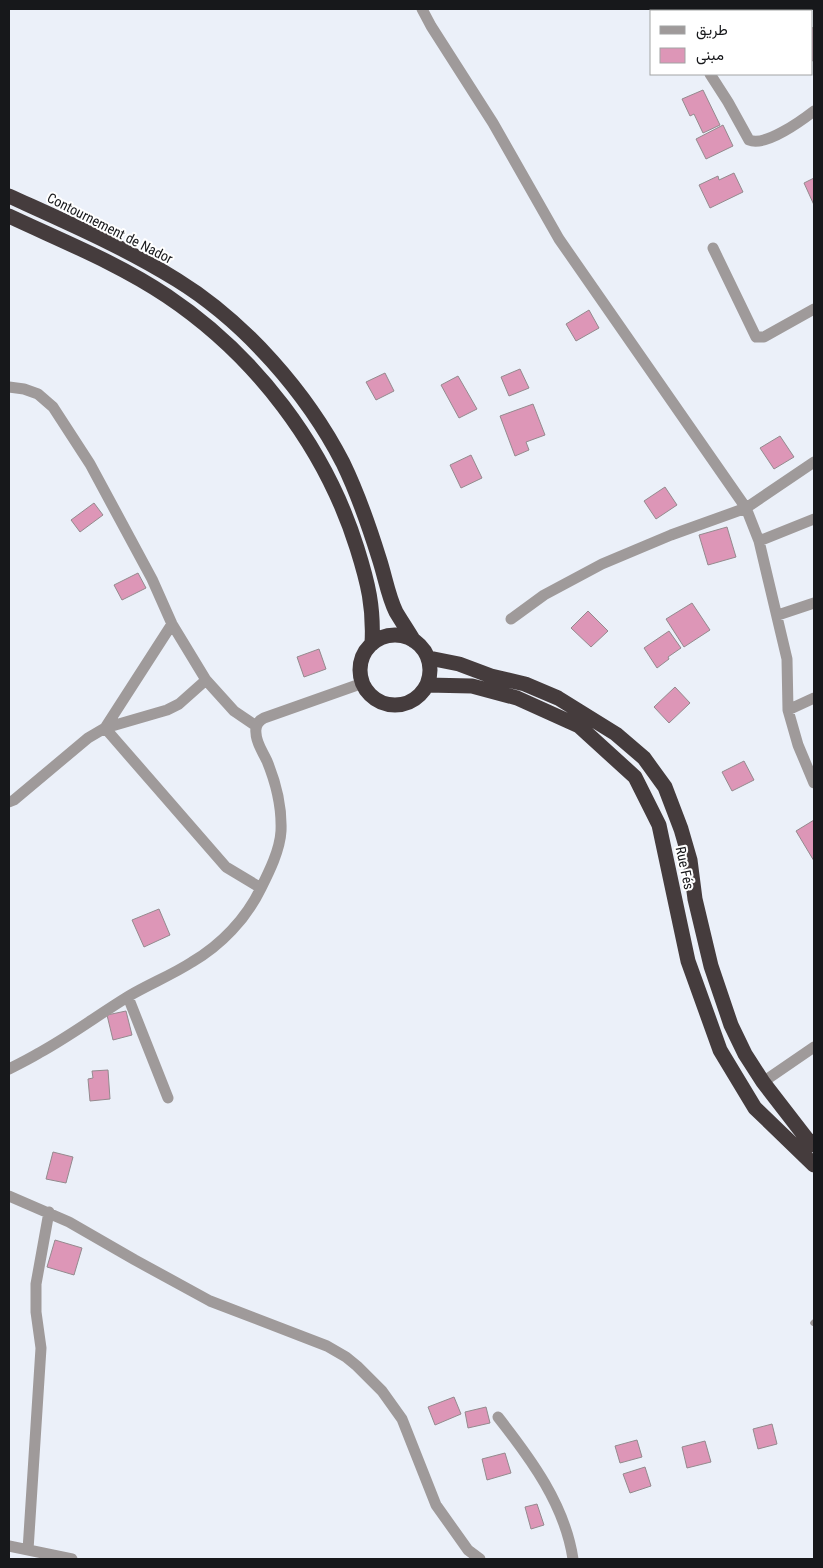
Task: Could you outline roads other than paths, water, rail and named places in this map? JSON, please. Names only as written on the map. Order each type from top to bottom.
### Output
[{"type":"highway","name":"Contournement de Nador","points":[[9,196],[124,250],[178,280],[203,297],[228,318],[272,361],[310,410],[342,463],[368,520],[392,603],[414,641]]},
{"type":"highway","points":[[9,216],[116,265],[167,296],[214,332],[257,374],[294,421],[325,472],[350,526],[370,596],[373,623],[372,644]]},
{"type":"highway","points":[[400,636],[414,641],[423,649],[428,658],[431,673],[427,685],[417,698],[402,705],[386,704],[372,696],[363,683],[360,669],[364,655],[372,644],[385,637],[400,636]]},
{"type":"highway","name":"Rue Fés","points":[[428,658],[459,664],[491,676],[525,684],[558,698],[616,734],[644,758],[665,788],[681,829],[690,860],[695,899],[711,966],[731,1025],[745,1054],[763,1082],[807,1140],[814,1145]]},
{"type":"highway","name":"Rue Fés","points":[[427,685],[472,686],[517,698],[579,726],[635,777],[659,825],[688,961],[720,1050],[755,1108],[814,1165]]},
{"type":"street","points":[[422,9],[493,123],[559,239],[746,508],[760,541],[778,615],[787,659],[788,710],[798,745],[814,783]]},
{"type":"street","points":[[711,75],[749,140],[755,142],[772,137],[814,113]]},
{"type":"street","points":[[713,248],[756,337],[764,337],[814,309]]},
{"type":"street","points":[[9,387],[24,389],[38,394],[53,407],[90,464],[152,579],[172,624],[206,680],[234,711],[260,722],[298,706],[363,683]]},
{"type":"street","points":[[511,620],[544,595],[602,564],[671,535],[746,508],[814,462]]},
{"type":"street","points":[[760,541],[814,519]]},
{"type":"street","points":[[778,615],[814,603]]},
{"type":"street","points":[[105,728],[172,624]]},
{"type":"street","points":[[9,802],[14,800],[88,738],[105,728],[167,710],[179,704],[206,680]]},
{"type":"street","points":[[788,710],[814,698]]},
{"type":"street","points":[[9,1069],[39,1054],[128,997],[192,963],[218,944],[238,922],[262,888],[280,842],[281,810],[275,784],[258,745],[256,733],[260,722]]},
{"type":"street","points":[[105,728],[226,867],[262,888]]},
{"type":"street","points":[[128,997],[168,1098]]},
{"type":"street","points":[[763,1082],[814,1048]]},
{"type":"street","points":[[9,1196],[70,1222],[113,1248],[210,1301],[327,1346],[357,1366],[382,1391],[402,1419],[436,1505],[468,1550],[480,1559]]},
{"type":"street","points":[[28,1550],[41,1348],[36,1312],[36,1284],[49,1212]]},
{"type":"street","points":[[498,1417],[530,1459],[553,1499],[570,1537],[573,1559]]},
{"type":"street","points":[[9,1546],[72,1559]]}]
